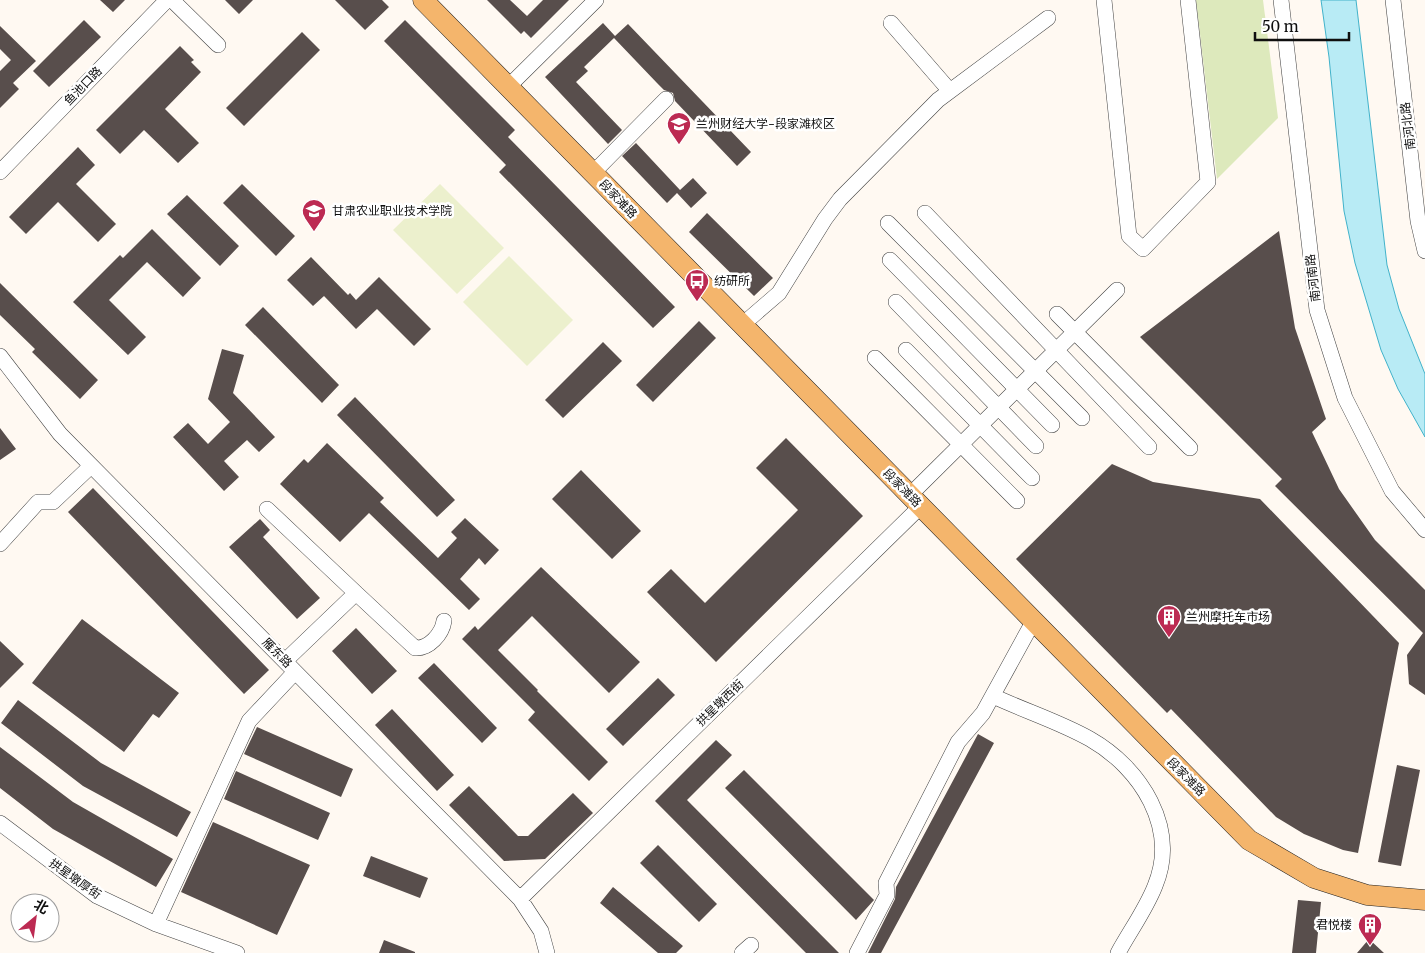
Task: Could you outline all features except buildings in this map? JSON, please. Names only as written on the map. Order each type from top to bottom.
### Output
[{"type":"main road","name":"段家滩路","points":[[423,0],[1249,840],[1314,878],[1368,895],[1425,900]]},
{"type":"street","name":"鱼池口路","points":[[0,172],[167,0]]},
{"type":"street","points":[[172,0],[218,45]]},
{"type":"street","points":[[508,87],[596,0]]},
{"type":"street","points":[[1104,0],[1129,236],[1143,249],[1208,182],[1188,0]]},
{"type":"street","name":"南河南路","points":[[1281,0],[1317,310],[1345,398],[1392,491],[1425,530]]},
{"type":"street","name":"南河北路","points":[[1393,0],[1418,220],[1425,251]]},
{"type":"street","points":[[742,325],[779,293],[825,219],[840,199],[938,100],[1048,18]]},
{"type":"street","points":[[891,23],[950,91]]},
{"type":"street","points":[[593,173],[666,99]]},
{"type":"street","points":[[925,213],[1149,446]]},
{"type":"street","points":[[888,224],[1082,418]]},
{"type":"street","points":[[890,260],[1052,425]]},
{"type":"street","name":"拱星墩西街","points":[[520,899],[914,501],[961,444],[1117,290]]},
{"type":"street","points":[[896,302],[1036,446]]},
{"type":"street","points":[[1057,314],[1190,448]]},
{"type":"street","points":[[906,350],[1032,478]]},
{"type":"street","name":"雁东路","points":[[0,356],[60,434],[520,899],[542,931],[546,953]]},
{"type":"street","points":[[875,358],[1017,501]]},
{"type":"street","points":[[0,544],[38,502],[53,502],[91,466]]},
{"type":"street","points":[[268,509],[415,648],[424,647],[440,634],[444,622]]},
{"type":"street","points":[[156,924],[248,721],[290,667],[356,594]]},
{"type":"street","points":[[857,953],[888,895],[886,883],[958,742],[983,713],[1033,622]]},
{"type":"street","points":[[993,696],[1091,740],[1123,764],[1148,795],[1160,824],[1163,856],[1155,886],[1118,953]]},
{"type":"street","name":"拱星墩厚街","points":[[0,823],[97,896],[156,924],[237,953]]},
{"type":"green space","points":[[1196,0],[1263,0],[1278,118],[1217,179]]},
{"type":"green space","points":[[440,184],[504,248],[457,294],[393,230]]},
{"type":"green space","points":[[509,256],[573,320],[527,366],[463,302]]},
{"type":"water","points":[[1321,0],[1356,0],[1387,265],[1399,309],[1425,374],[1425,437],[1398,389],[1381,350],[1355,263],[1344,211],[1329,57]]},
{"type":"place","name":"兰州财经大学-段家滩校区","points":[[679,145]]},
{"type":"place","name":"甘肃农业职业技术学院","points":[[314,232]]},
{"type":"place","name":"纺研所","points":[[697,302]]},
{"type":"place","name":"兰州摩托车市场","points":[[1169,638]]},
{"type":"place","name":"君悦楼","points":[[1370,946]]}]
